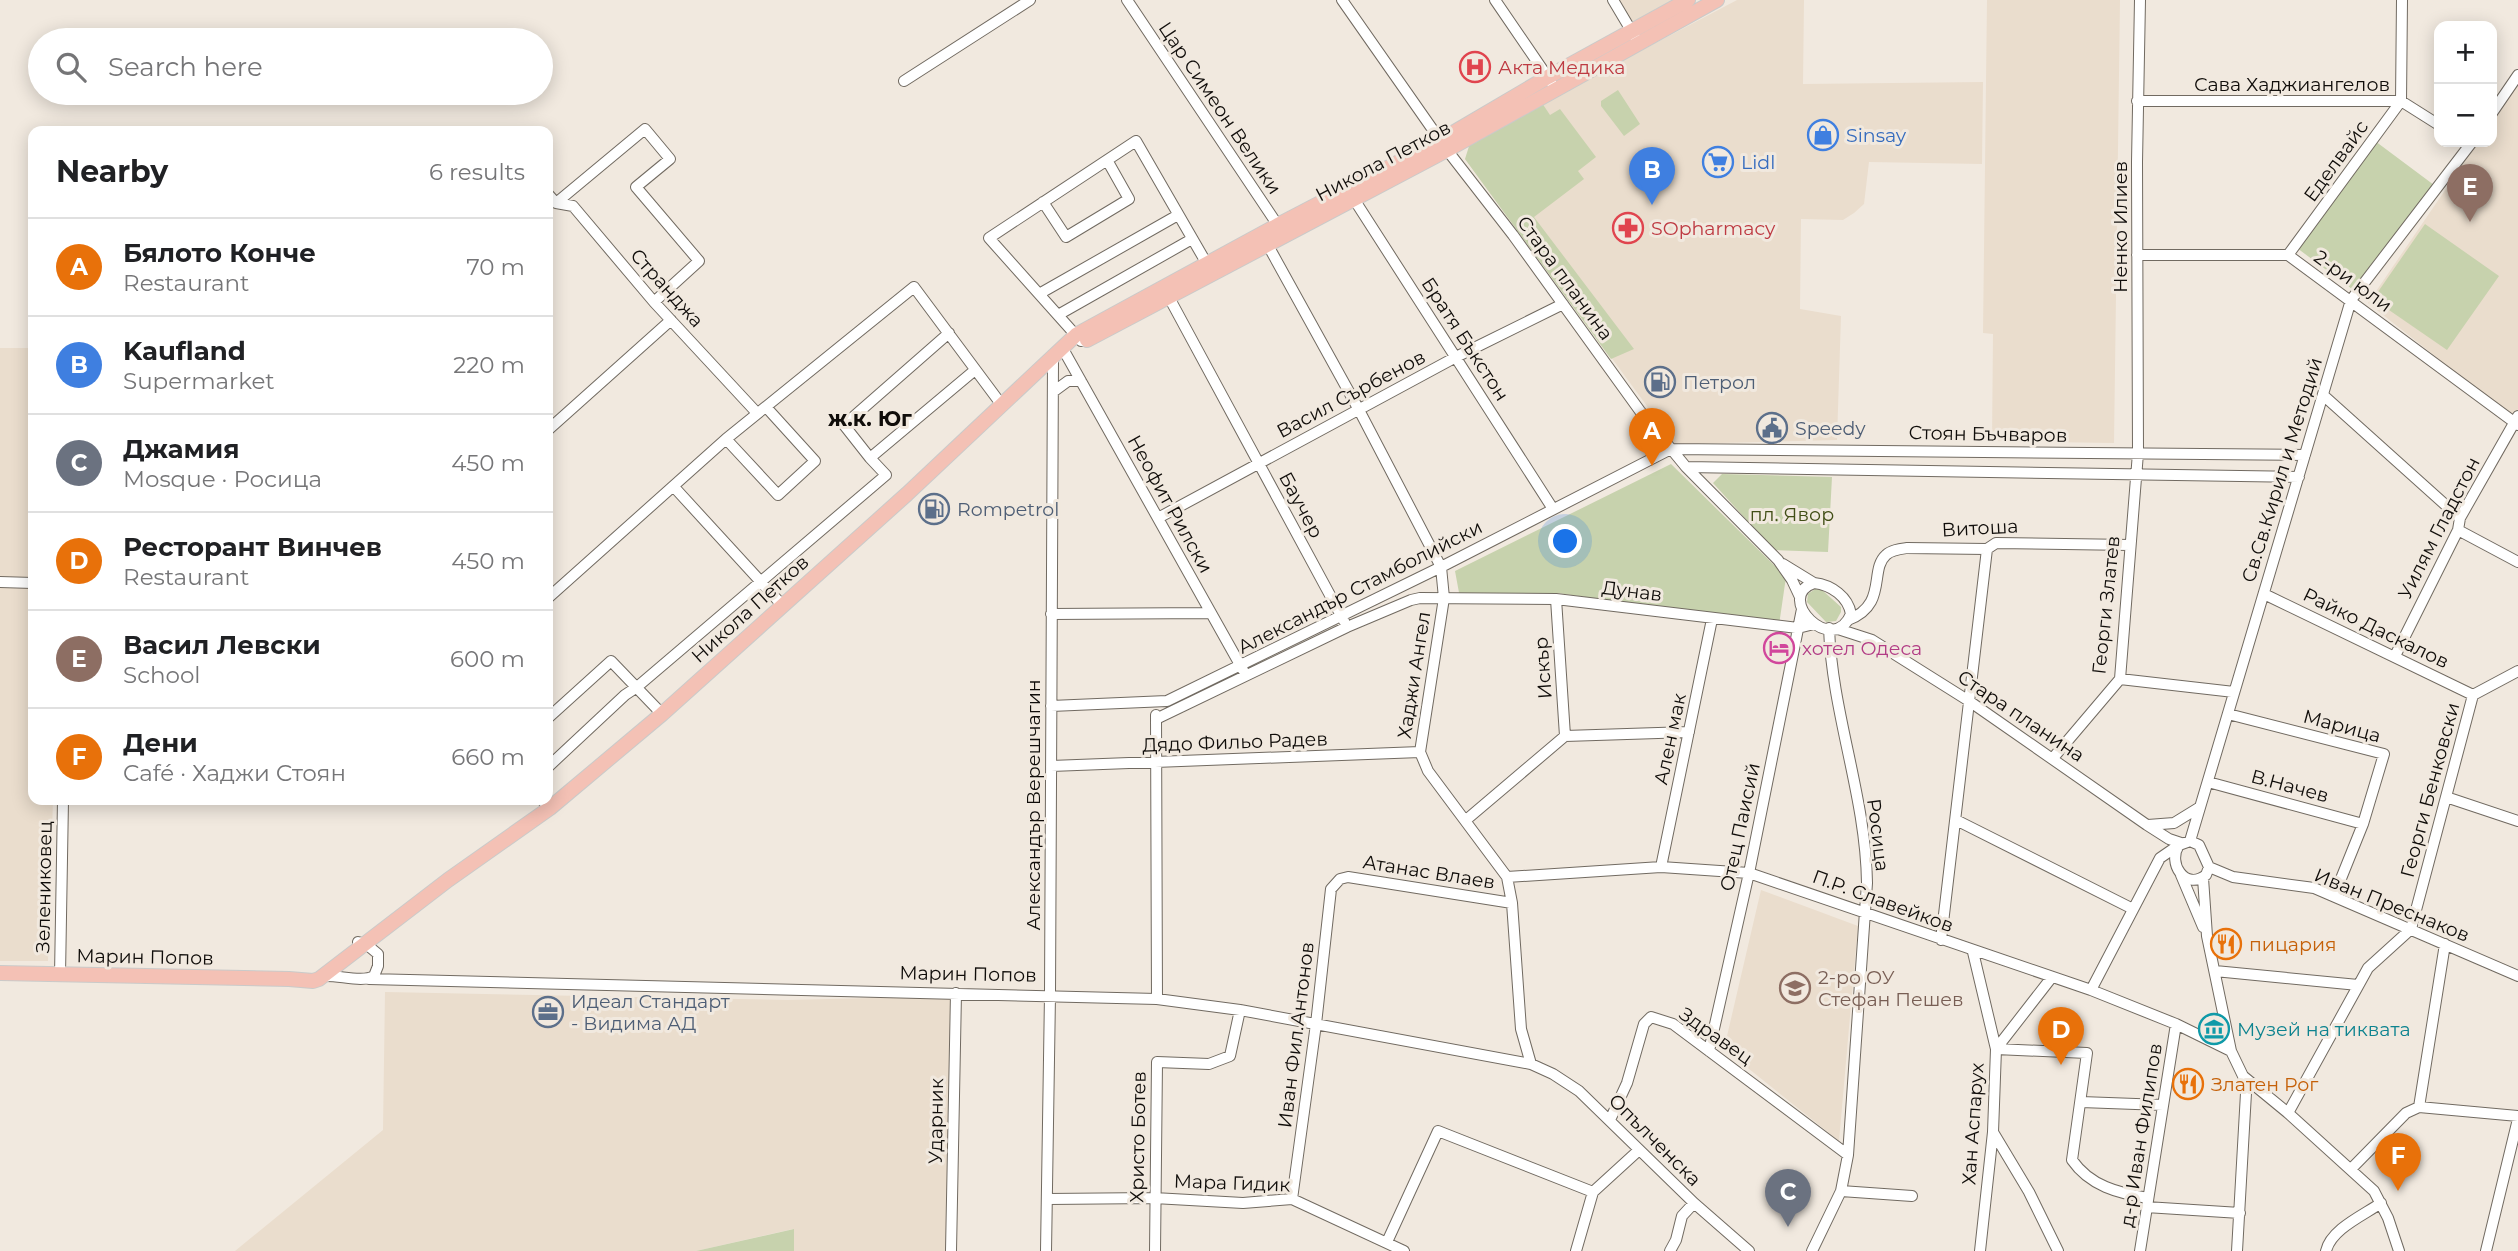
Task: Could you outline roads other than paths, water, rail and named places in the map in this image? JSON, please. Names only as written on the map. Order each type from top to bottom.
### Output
[{"type":"main road","name":"Никола Петков","points":[[1636,38],[1688,0]]},
{"type":"main road","name":"Никола Петков","points":[[553,799],[662,714],[1058,354],[1080,339],[1444,145],[1552,83],[1636,38],[1717,0]]},
{"type":"main road","name":"Никола Петков","points":[[1166,293],[1207,264],[1265,239]]},
{"type":"main road","name":"Никола Петков","points":[[289,979],[311,973],[344,956],[398,909],[448,880],[545,805]]},
{"type":"main road","name":"Никола Петков","points":[[324,976],[344,956]]},
{"type":"main road","name":"Марин Попов","points":[[0,973],[289,979]]},
{"type":"main road","points":[[289,979],[313,982],[324,976]]},
{"type":"street","points":[[904,81],[1030,0]]},
{"type":"street","name":"Цар Симеон Велики","points":[[1127,0],[1281,230]]},
{"type":"street","name":"Стара планина","points":[[1342,0],[1444,145],[1609,369],[1686,467],[1778,560],[1792,580],[1801,603]]},
{"type":"street","points":[[1495,0],[1552,83]]},
{"type":"street","points":[[1613,0],[1636,38]]},
{"type":"street","name":"Ненко Илиев","points":[[2137,474],[2137,101],[2140,0]]},
{"type":"street","points":[[2401,101],[2402,0]]},
{"type":"street","points":[[2497,106],[2518,75]]},
{"type":"street","name":"Сава Хаджиангелов","points":[[2137,101],[2401,101],[2434,122]]},
{"type":"street","name":"Еделвайс","points":[[2288,255],[2401,101]]},
{"type":"street","points":[[553,198],[645,130],[670,159],[636,187],[699,261],[654,302]]},
{"type":"street","points":[[1080,339],[989,238],[1136,141],[1207,264]]},
{"type":"street","name":"Св.Св.Кирил и Методий","points":[[2091,990],[2160,858],[2179,846],[2200,807],[2351,300],[2466,147]]},
{"type":"street","points":[[1043,202],[1066,237],[1129,200],[1107,160]]},
{"type":"street","name":"Братя Бъкстон","points":[[1351,193],[1553,509]]},
{"type":"street","name":"Странджа","points":[[553,199],[573,206],[671,320],[816,461],[778,495],[726,439]]},
{"type":"street","points":[[1039,294],[1178,215]]},
{"type":"street","points":[[1058,315],[1192,239]]},
{"type":"street","points":[[1265,239],[1359,410],[1438,562]]},
{"type":"street","name":"2-ри юли","points":[[2137,255],[2288,255],[2517,421]]},
{"type":"street","points":[[553,594],[726,439],[914,287],[1002,404]]},
{"type":"street","name":"Баучер","points":[[1166,293],[1347,627]]},
{"type":"street","name":"Васил Сърбенов","points":[[1158,518],[1456,357],[1563,304]]},
{"type":"street","points":[[553,426],[671,320]]},
{"type":"street","points":[[553,763],[625,695],[762,583],[886,475],[844,425],[949,333]]},
{"type":"street","name":"Неофит Рилски","points":[[1058,354],[1081,381],[1243,671]]},
{"type":"street","name":"Александър Верешчагин","points":[[1046,1251],[1053,392],[1058,354]]},
{"type":"street","points":[[870,458],[975,370]]},
{"type":"street","points":[[1053,392],[1068,381],[1081,381]]},
{"type":"street","points":[[2323,395],[2460,518]]},
{"type":"street","name":"Уилям Гладстон","points":[[2395,656],[2458,530],[2460,518],[2517,421]]},
{"type":"street","name":"Стоян Бъчваров","points":[[1671,449],[2305,455]]},
{"type":"street","name":"Александър Стамболийски","points":[[1156,719],[1438,562],[1553,509],[1671,449]]},
{"type":"street","name":"Стоян Бъчваров","points":[[1686,467],[2299,477]]},
{"type":"street","name":"Георги Златев","points":[[2053,758],[2120,679],[2137,474]]},
{"type":"street","points":[[674,487],[783,606]]},
{"type":"street","points":[[2458,530],[2518,562]]},
{"type":"street","name":"Витоша","points":[[1869,604],[1882,559],[1887,553],[1907,548],[1987,549],[1996,543],[2130,545]]},
{"type":"street","points":[[1941,940],[1987,549]]},
{"type":"street","name":"Стара планина","points":[[1778,560],[1814,583]]},
{"type":"street","name":"Хаджи Ангел","points":[[1438,562],[1444,598],[1420,752],[1428,771],[1507,877],[1512,903],[1521,1029],[1531,1064]]},
{"type":"street","points":[[0,582],[28,583]]},
{"type":"street","points":[[1814,583],[1828,586],[1844,598],[1869,604],[1834,629],[1814,624],[1801,603],[1803,590],[1814,583]]},
{"type":"street","name":"Райко Даскалов","points":[[2264,594],[2473,695]]},
{"type":"street","name":"Александър Стамболийски","points":[[1051,706],[1167,701],[1411,600],[1444,598]]},
{"type":"street","name":"Дунав","points":[[1444,598],[1556,599],[1798,628],[1814,624]]},
{"type":"street","points":[[1844,598],[1851,618]]},
{"type":"street","name":"Искър","points":[[1556,599],[1565,736]]},
{"type":"street","name":"Отец Паисий","points":[[1709,1051],[1749,873],[1801,603]]},
{"type":"street","points":[[1051,614],[1211,613]]},
{"type":"street","name":"Стара планина","points":[[1851,618],[1872,640],[1969,701],[2179,846]]},
{"type":"street","name":"Ален мак","points":[[1661,867],[1712,619]]},
{"type":"street","name":"Стара планина","points":[[1834,629],[1872,640]]},
{"type":"street","name":"Росица","points":[[1812,1251],[1841,1191],[1848,1155],[1865,911],[1866,848],[1832,663],[1834,629]]},
{"type":"street","points":[[553,713],[611,661],[662,714]]},
{"type":"street","name":"Георги Бенковски","points":[[2411,929],[2473,695],[2518,671]]},
{"type":"street","points":[[2120,679],[2234,692]]},
{"type":"street","points":[[1156,703],[1157,999]]},
{"type":"street","name":"Марица","points":[[2228,714],[2384,754],[2363,824],[2334,896]]},
{"type":"street","points":[[1466,820],[1565,736],[1689,732]]},
{"type":"street","name":"Дядо Фильо Радев","points":[[1051,766],[1420,752]]},
{"type":"street","name":"В.Начев","points":[[2208,782],[2363,824]]},
{"type":"street","points":[[2446,797],[2518,821]]},
{"type":"street","name":"Зелениковец","points":[[61,975],[63,805]]},
{"type":"street","points":[[2147,825],[2174,823],[2200,807]]},
{"type":"street","points":[[1956,820],[2133,909]]},
{"type":"street","points":[[2207,936],[2176,862],[2179,846],[2199,845],[2209,866],[2203,878],[2207,936],[2231,1051],[2243,1076],[2246,1108],[2237,1251]]},
{"type":"street","name":"Иван Преснаков","points":[[2209,866],[2233,877],[2314,888],[2518,975]]},
{"type":"street","name":"П.Р. Славейков","points":[[1507,877],[1661,867],[1749,873],[1865,911],[1973,952],[2091,990],[2176,1024],[2231,1051]]},
{"type":"street","points":[[2181,875],[2190,880],[2203,878]]},
{"type":"street","name":"Атанас Влаев","points":[[1340,879],[1348,877],[1512,903]]},
{"type":"street","name":"Иван Фил.Антонов","points":[[1292,1199],[1331,888],[1340,879]]},
{"type":"street","points":[[2288,1112],[2368,968],[2411,929]]},
{"type":"street","points":[[324,976],[369,979],[377,971],[378,954],[362,943]]},
{"type":"street","points":[[2419,1107],[2445,944]]},
{"type":"street","points":[[1973,952],[1996,1049],[2087,1053],[2071,1160],[2077,1168],[2104,1187],[2147,1203],[2239,1213]]},
{"type":"street","points":[[344,956],[351,977]]},
{"type":"street","points":[[379,960],[399,979]]},
{"type":"street","points":[[2215,971],[2358,985]]},
{"type":"street","name":"Хан Аспарух","points":[[1980,1251],[1993,1132],[1996,1049],[2052,977]]},
{"type":"street","name":"Марин Попов","points":[[369,979],[1157,999],[1240,1010],[1531,1064]]},
{"type":"street","name":"Ударник","points":[[951,1251],[956,993]]},
{"type":"street","name":"Христо Ботев","points":[[1155,1251],[1157,1062],[1209,1064],[1230,1056],[1240,1010]]},
{"type":"street","name":"Здравец","points":[[1610,1119],[1627,1083],[1647,1019],[1658,1018],[1673,1024],[1848,1155]]},
{"type":"street","name":"д-р Иван Филипов","points":[[2140,1251],[2176,1024]]},
{"type":"street","name":"Опълченска","points":[[1531,1064],[1579,1091],[1694,1203],[1749,1251]]},
{"type":"street","points":[[2243,1076],[2288,1112],[2374,1191],[2399,1251]]},
{"type":"street","points":[[2081,1102],[2163,1105]]},
{"type":"street","points":[[2351,1169],[2406,1113],[2419,1107],[2518,1117],[2514,1153],[2486,1251]]},
{"type":"street","points":[[1387,1242],[1438,1131],[1593,1192]]},
{"type":"street","points":[[1993,1132],[2029,1192],[2058,1251]]},
{"type":"street","points":[[1576,1251],[1593,1192],[1639,1150]]},
{"type":"street","points":[[1841,1191],[1912,1196]]},
{"type":"street","name":"Мара Гидик","points":[[1048,1199],[1154,1198],[1243,1203],[1292,1199],[1404,1251]]},
{"type":"street","points":[[1670,1251],[1676,1240],[1682,1216],[1694,1203]]},
{"type":"street","points":[[2326,1251],[2338,1232],[2381,1203]]},
{"type":"place","name":"Акта Медика","points":[[1475,67]]},
{"type":"place","name":"Sinsay","points":[[1823,135]]},
{"type":"place","name":"Lidl","points":[[1718,162]]},
{"type":"place","name":"Kaufland","points":[[1652,205]]},
{"type":"place","name":"Васил Левски","points":[[2470,222]]},
{"type":"place","name":"SOpharmacy","points":[[1628,228]]},
{"type":"place","name":"Петрол","points":[[1660,382]]},
{"type":"place","name":"Speedy","points":[[1772,428]]},
{"type":"place","name":"Бялото Конче","points":[[1652,466]]},
{"type":"place","name":"Rompetrol","points":[[934,509]]},
{"type":"place","name":"хотел Одеса","points":[[1779,648]]},
{"type":"place","name":"пицария","points":[[2226,944]]},
{"type":"place","name":"2-ро ОУ Стефан Пешев","points":[[1795,988]]},
{"type":"place","name":"Идеал Стандарт - Видима АД","points":[[548,1012]]},
{"type":"place","name":"Музей на тиквата","points":[[2214,1029]]},
{"type":"place","name":"Ресторант Винчев","points":[[2061,1065]]},
{"type":"place","name":"Златен Рог","points":[[2188,1084]]},
{"type":"place","name":"Дени","points":[[2398,1191]]},
{"type":"place","name":"Джамия","points":[[1788,1227]]},
{"type":"district","name":"ж.к. Юг","points":[[870,418]]},
{"type":"park label","name":"пл. Явор","points":[[1792,514]]}]
